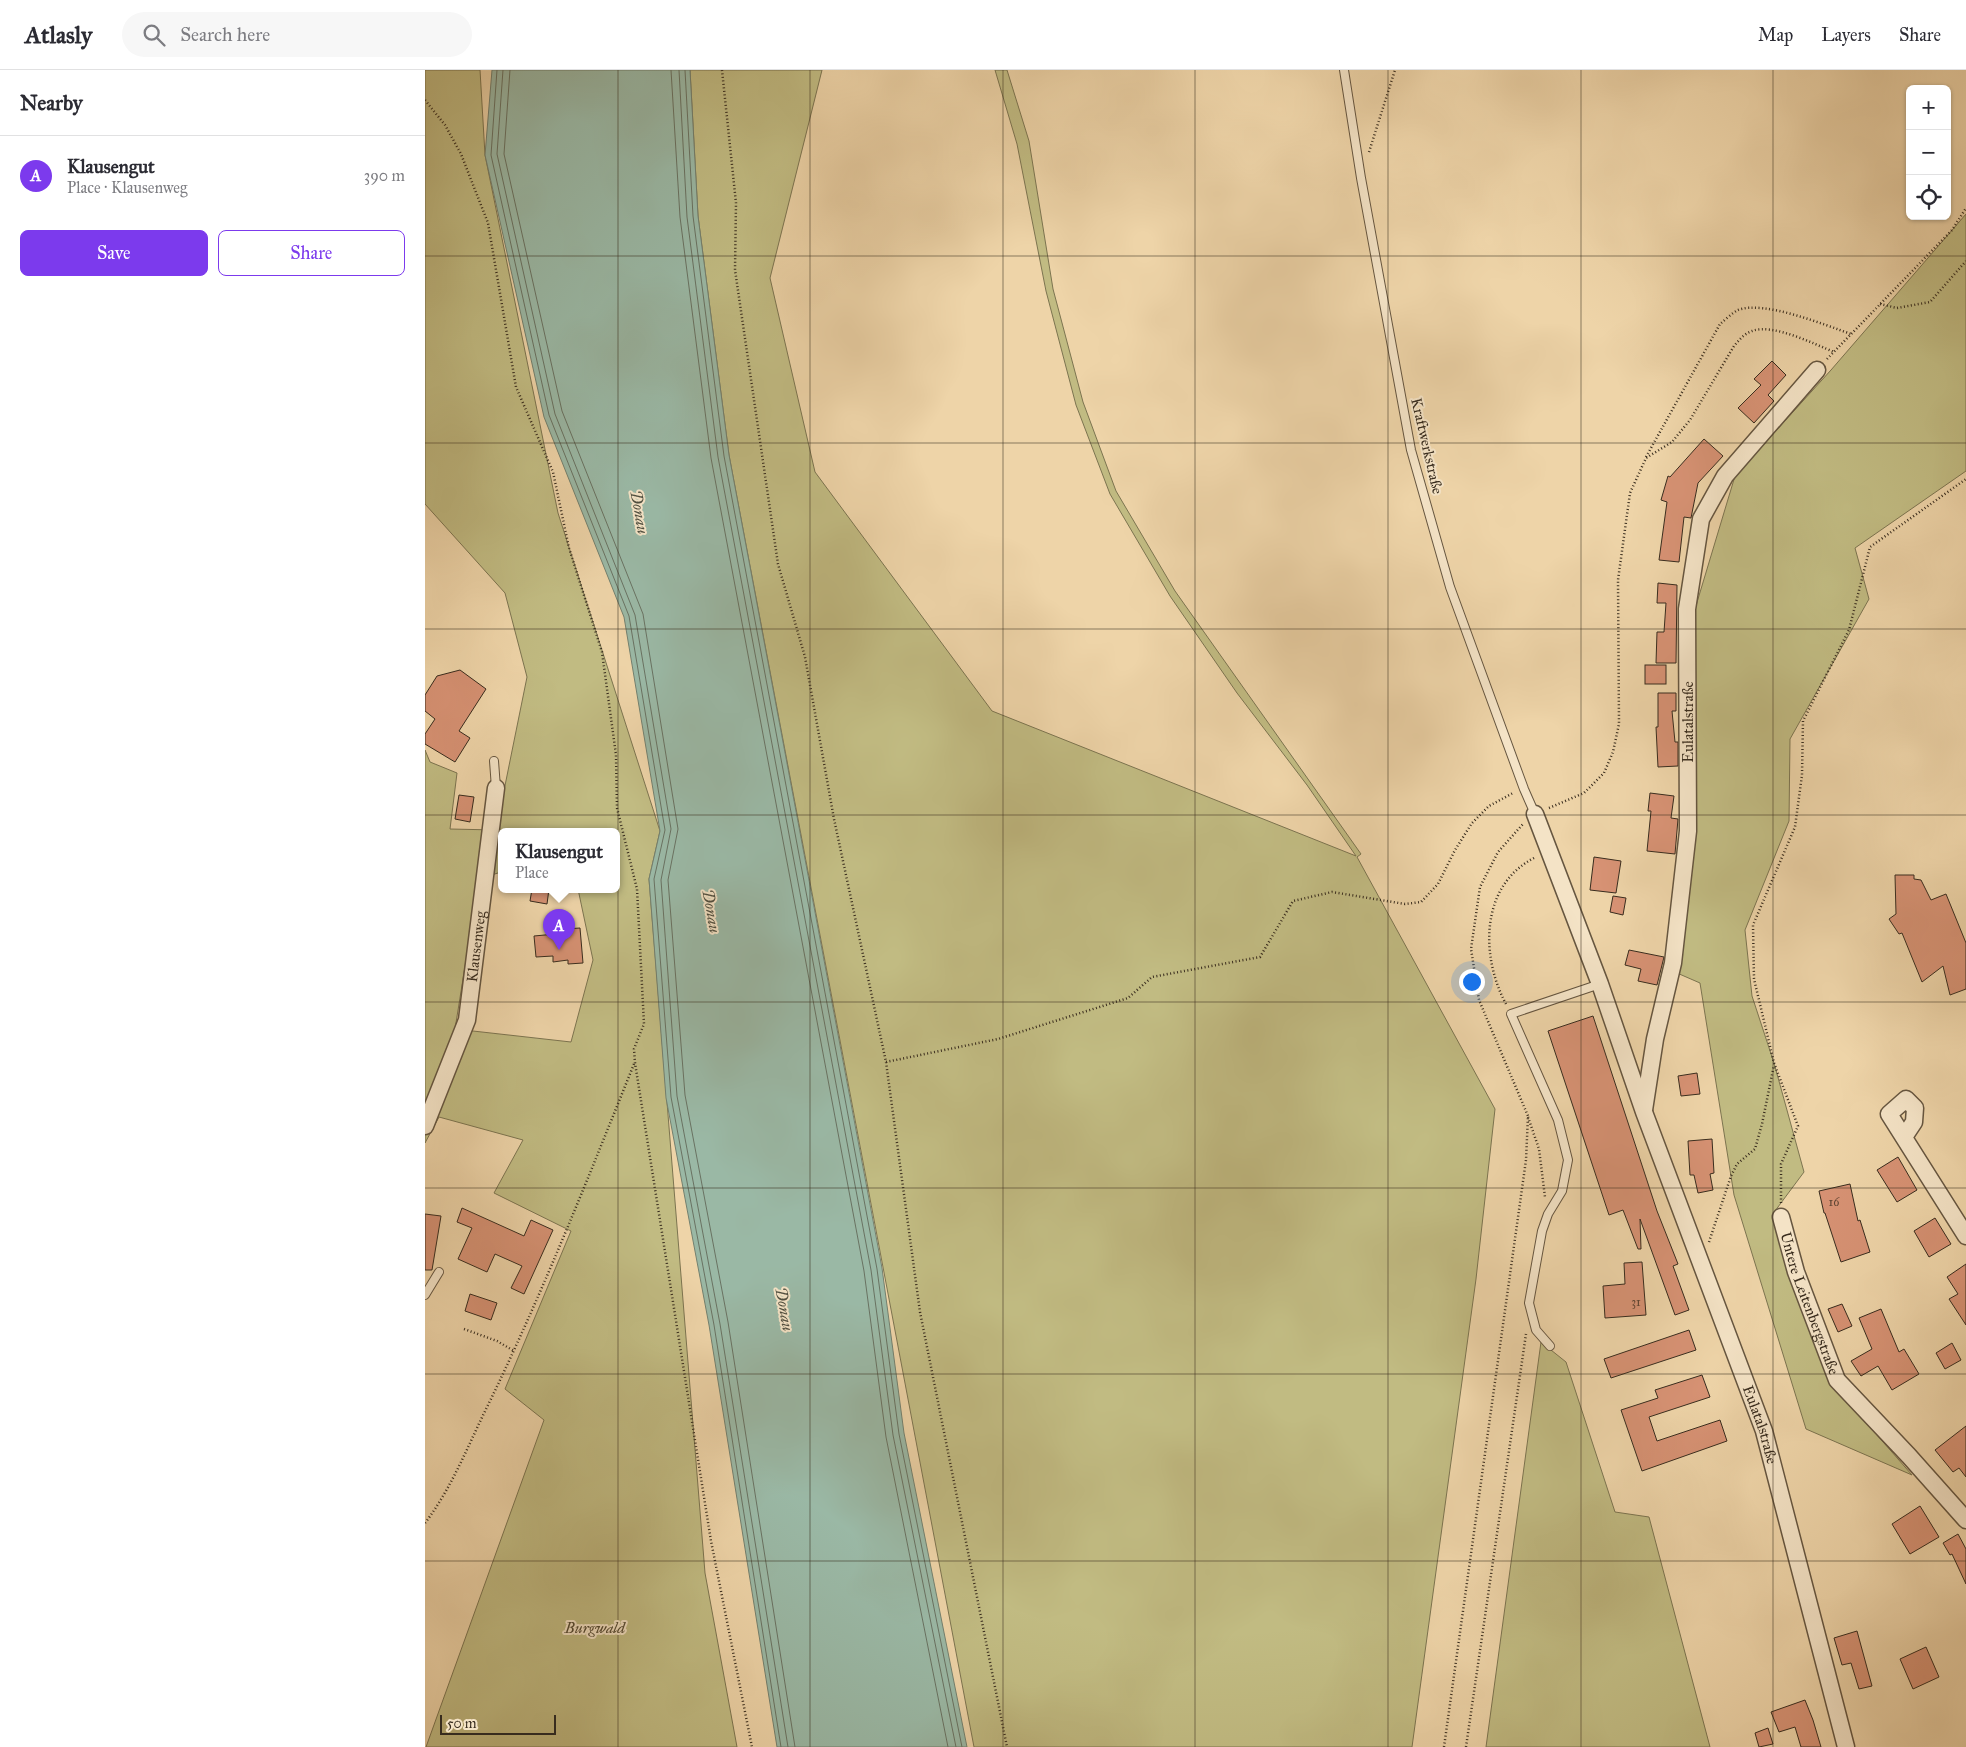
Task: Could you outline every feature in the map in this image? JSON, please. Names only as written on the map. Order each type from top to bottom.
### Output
[{"type":"street","name":"Eulatalstraße","points":[[1644,1112],[1655,1039],[1673,963],[1688,831],[1687,609],[1701,519],[1725,476],[1817,370]]},
{"type":"street","name":"Klausenweg","points":[[425,1126],[467,1020],[496,788]]},
{"type":"street","name":"Eulatalstraße","points":[[1535,814],[1600,984],[1644,1112],[1764,1431],[1846,1747]]},
{"type":"street","points":[[1904,1137],[1966,1236]]},
{"type":"street","name":"Untere Leitenbergstraße","points":[[1781,1217],[1796,1272],[1837,1380],[1966,1520]]},
{"type":"lane","name":"Kraftwerkstraße","points":[[1344,70],[1361,178],[1411,450],[1450,587],[1524,789],[1535,814]]},
{"type":"lane","name":"Klausenweg","points":[[494,761],[496,788]]},
{"type":"lane","points":[[1550,1346],[1536,1330],[1529,1303],[1542,1232],[1548,1214],[1562,1191],[1569,1160],[1558,1120],[1511,1014],[1600,984]]},
{"type":"lane","points":[[425,1295],[439,1272]]},
{"type":"path","points":[[722,70],[736,203],[735,270],[778,564],[805,657],[833,819],[886,1062],[920,1312],[1007,1747]]},
{"type":"path","points":[[1361,178],[1395,70]]},
{"type":"path","points":[[425,100],[445,125],[461,154],[488,222],[516,387],[553,472],[569,548],[603,652],[616,755],[617,808],[637,889],[643,1024],[634,1050],[635,1063],[711,1541],[752,1747]]},
{"type":"path","points":[[1817,370],[1952,230],[1966,208]]},
{"type":"path","points":[[1880,304],[1897,308],[1930,302],[1966,261]]},
{"type":"path","points":[[1548,1214],[1539,1150],[1528,1116],[1479,1000],[1471,949],[1481,887],[1498,852],[1515,831],[1535,814],[1584,793],[1604,773],[1613,752],[1619,724],[1618,580],[1630,493],[1646,458],[1720,324],[1739,310],[1763,308],[1789,314],[1851,334]]},
{"type":"path","points":[[1646,458],[1672,442],[1690,420],[1734,346],[1743,336],[1754,330],[1767,329],[1787,334],[1834,352]]},
{"type":"path","points":[[1781,1217],[1781,1164],[1798,1126],[1774,1063],[1754,979],[1753,925],[1795,827],[1802,775],[1803,721],[1849,630],[1870,547],[1966,479]]},
{"type":"path","points":[[886,1062],[998,1039],[1129,998],[1152,977],[1260,957],[1293,901],[1332,892],[1405,904],[1421,902],[1438,884],[1471,823],[1489,806],[1507,795],[1524,789]]},
{"type":"path","points":[[1511,1014],[1498,990],[1489,956],[1493,904],[1501,887],[1513,872],[1528,860],[1549,851]]},
{"type":"path","points":[[425,1524],[435,1510],[453,1476],[514,1350],[559,1250],[635,1063]]},
{"type":"path","points":[[1699,1258],[1703,1256],[1711,1237],[1737,1164],[1755,1149],[1774,1063]]},
{"type":"path","points":[[1444,1747],[1525,1160],[1528,1116]]},
{"type":"path","points":[[1466,1747],[1526,1334],[1531,1313]]},
{"type":"path","points":[[465,1329],[497,1341],[514,1350]]},
{"type":"green space","name":"Burgwald","points":[[425,70],[480,70],[485,155],[558,513],[660,831],[649,879],[705,1573],[737,1747],[426,1747],[544,1420],[505,1389],[571,1231],[494,1193],[523,1140],[439,1117],[425,1143],[425,750],[430,762],[457,773],[450,829],[496,830],[527,677],[505,593],[425,504]],"holes":[[[498,828],[620,828],[620,893],[579,893],[593,960],[571,1042],[455,1029],[479,879],[498,873]]]},
{"type":"green space","points":[[690,70],[822,70],[770,278],[815,472],[992,711],[1356,856],[1307,785],[1237,693],[1170,596],[1110,494],[1076,405],[1046,291],[1017,144],[995,70],[1007,70],[1029,141],[1053,289],[1083,402],[1116,491],[1175,591],[1361,854],[1357,857],[1495,1109],[1476,1279],[1412,1747],[974,1747],[729,455],[698,216]]},
{"type":"green space","points":[[1966,214],[1966,471],[1855,548],[1869,599],[1790,739],[1789,821],[1745,930],[1752,996],[1774,1063],[1804,1172],[1775,1211],[1835,1387],[1912,1475],[1806,1429],[1734,1195],[1700,983],[1677,973],[1695,609],[1735,476],[1831,370]]},
{"type":"green space","points":[[1541,1342],[1566,1362],[1615,1512],[1649,1517],[1710,1747],[1486,1747]]},
{"type":"water","name":"Donau","points":[[492,70],[690,70],[698,216],[729,455],[882,1268],[904,1433],[967,1747],[777,1747],[709,1325],[666,1098],[649,879],[660,831],[624,617],[544,417],[485,155]]},
{"type":"building","points":[[1772,361],[1786,375],[1768,395],[1774,401],[1754,423],[1738,408],[1761,385],[1754,379]]},
{"type":"building","points":[[1704,439],[1723,456],[1698,483],[1691,518],[1684,517],[1679,562],[1659,560],[1667,502],[1661,500],[1668,476],[1670,477]]},
{"type":"building","points":[[1658,583],[1677,585],[1676,663],[1656,663],[1657,632],[1664,632],[1666,603],[1657,603]]},
{"type":"building","points":[[1645,665],[1666,665],[1666,684],[1645,684]]},
{"type":"building","points":[[460,670],[486,689],[459,731],[470,738],[455,762],[425,744],[425,734],[435,719],[425,711],[425,695],[437,676]]},
{"type":"building","points":[[1658,693],[1676,693],[1676,711],[1672,711],[1675,742],[1678,742],[1678,766],[1658,767],[1656,727],[1658,727]]},
{"type":"building","points":[[1650,793],[1674,796],[1671,818],[1678,819],[1675,854],[1647,851],[1651,811],[1648,811]]},
{"type":"building","points":[[459,795],[474,797],[470,822],[455,819]]},
{"type":"building","points":[[1594,857],[1621,861],[1616,893],[1590,890]]},
{"type":"building","points":[[1895,875],[1914,875],[1914,879],[1921,880],[1931,900],[1946,894],[1966,943],[1966,989],[1950,995],[1943,966],[1922,982],[1902,933],[1899,934],[1889,919],[1896,914]]},
{"type":"building","points":[[531,893],[548,893],[547,904],[530,901]]},
{"type":"building","points":[[1613,896],[1626,898],[1623,915],[1610,912]]},
{"type":"building","points":[[580,928],[583,963],[568,964],[568,960],[553,962],[553,956],[536,957],[534,936],[566,933],[565,929]]},
{"type":"building","points":[[1629,950],[1664,957],[1657,985],[1638,981],[1641,969],[1625,965]]},
{"type":"building","points":[[1593,1016],[1657,1211],[1678,1264],[1673,1266],[1689,1310],[1675,1315],[1640,1219],[1641,1249],[1638,1249],[1623,1210],[1609,1215],[1548,1031]]},
{"type":"building","points":[[1697,1073],[1700,1094],[1681,1096],[1678,1076]]},
{"type":"building","points":[[1712,1139],[1714,1173],[1710,1174],[1713,1190],[1698,1193],[1694,1175],[1690,1175],[1688,1141]]},
{"type":"building","points":[[1898,1157],[1917,1190],[1897,1202],[1877,1170]]},
{"type":"building","points":[[1850,1184],[1858,1221],[1860,1220],[1870,1252],[1841,1262],[1824,1213],[1819,1191]]},
{"type":"building","points":[[462,1208],[524,1236],[531,1220],[553,1230],[524,1294],[511,1288],[522,1266],[495,1254],[487,1272],[458,1259],[472,1228],[457,1222]]},
{"type":"building","points":[[425,1214],[441,1216],[432,1270],[425,1270]]},
{"type":"building","points":[[1935,1218],[1951,1244],[1929,1257],[1914,1231]]},
{"type":"building","points":[[1642,1262],[1646,1315],[1605,1318],[1603,1286],[1625,1284],[1624,1263]]},
{"type":"building","points":[[1966,1264],[1966,1325],[1949,1299],[1958,1294],[1947,1277]]},
{"type":"building","points":[[470,1294],[497,1303],[491,1320],[465,1311]]},
{"type":"building","points":[[1842,1304],[1852,1326],[1838,1332],[1828,1309]]},
{"type":"building","points":[[1881,1309],[1899,1352],[1904,1349],[1919,1374],[1892,1390],[1878,1366],[1861,1376],[1851,1361],[1872,1349],[1859,1318]]},
{"type":"building","points":[[1689,1330],[1696,1350],[1611,1378],[1604,1359]]},
{"type":"building","points":[[1952,1343],[1961,1360],[1945,1369],[1936,1353]]},
{"type":"building","points":[[1702,1375],[1710,1397],[1649,1417],[1657,1441],[1720,1420],[1727,1441],[1642,1471],[1621,1410],[1658,1398],[1655,1390]]},
{"type":"building","points":[[1966,1426],[1966,1477],[1959,1468],[1953,1472],[1935,1450]]},
{"type":"building","points":[[1920,1506],[1939,1537],[1910,1554],[1892,1524]]},
{"type":"building","points":[[1958,1534],[1966,1549],[1966,1584],[1952,1554],[1950,1555],[1943,1543]]},
{"type":"building","points":[[1857,1631],[1872,1686],[1859,1689],[1851,1663],[1842,1665],[1834,1638]]},
{"type":"building","points":[[1926,1647],[1939,1677],[1913,1689],[1900,1659]]},
{"type":"building","points":[[1805,1700],[1821,1747],[1801,1747],[1795,1727],[1779,1732],[1771,1712]]},
{"type":"building","points":[[1768,1728],[1773,1744],[1759,1747],[1755,1733]]},
{"type":"place","name":"Klausengut","points":[[559,950]]}]
